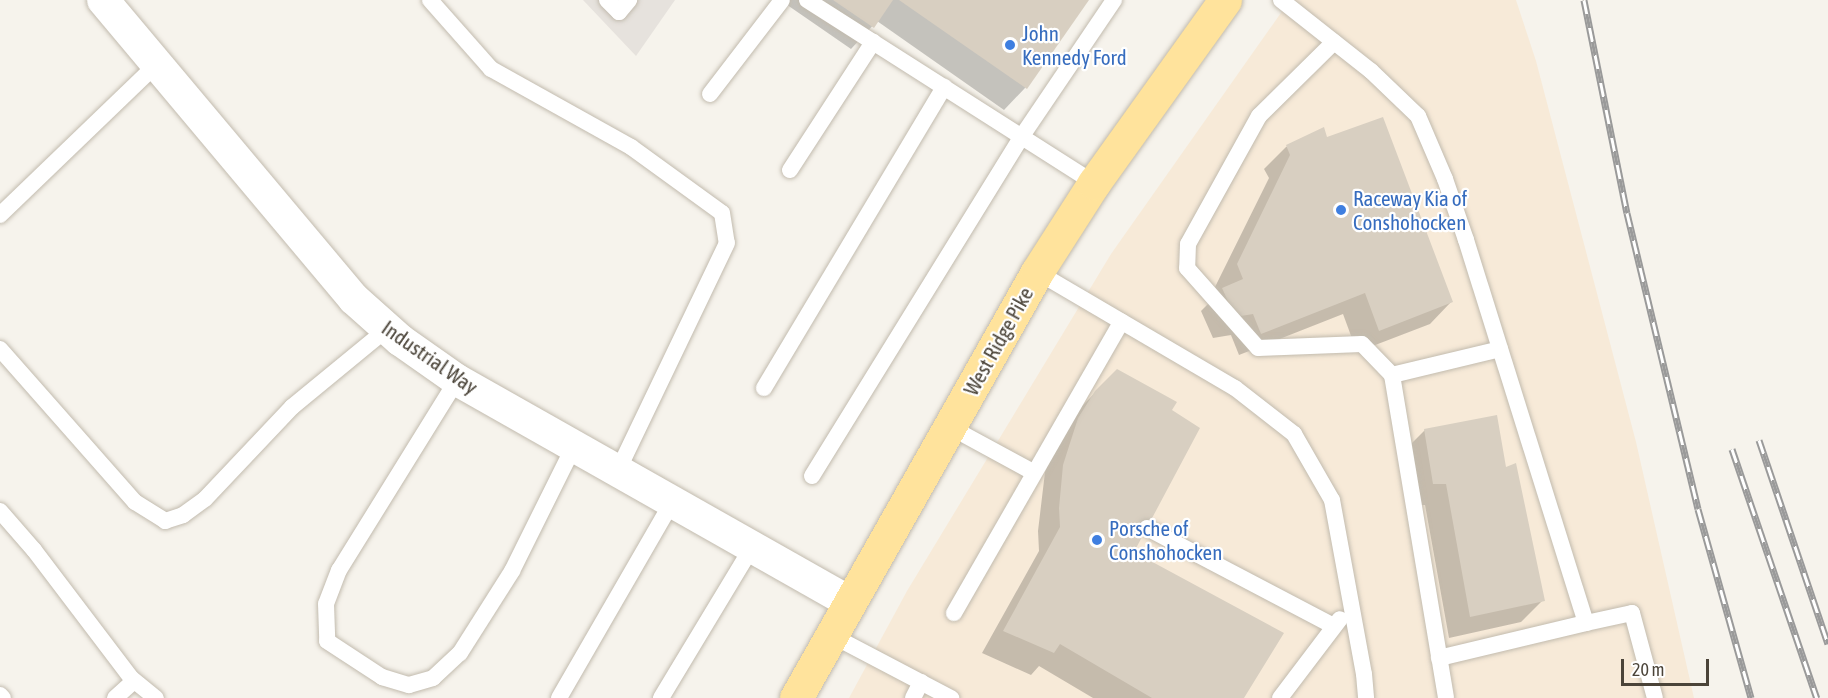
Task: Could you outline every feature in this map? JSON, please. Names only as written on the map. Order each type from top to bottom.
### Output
[{"type":"main road","name":"West Ridge Pike","points":[[796,698],[1037,272],[1094,183],[1226,0]]},
{"type":"street","name":"Industrial Way","points":[[103,0],[354,299],[387,328],[457,380],[850,602]]},
{"type":"lane","points":[[430,0],[491,69],[631,147],[722,213],[727,243],[618,471]]},
{"type":"lane","points":[[607,0],[619,12],[630,0]]},
{"type":"lane","points":[[710,94],[782,0]]},
{"type":"lane","points":[[807,0],[1094,183]]},
{"type":"lane","points":[[812,476],[1022,136],[1114,0]]},
{"type":"lane","points":[[1281,0],[1371,71],[1418,116],[1445,179],[1587,623]]},
{"type":"lane","points":[[790,170],[873,42]]},
{"type":"lane","points":[[1334,42],[1259,116],[1188,244],[1186,268],[1258,348],[1362,344],[1392,375],[1446,698]]},
{"type":"lane","points":[[0,215],[157,64]]},
{"type":"lane","points":[[764,388],[944,87]]},
{"type":"lane","points":[[1037,272],[1235,388],[1294,434],[1332,500],[1349,606],[1364,674],[1365,698]]},
{"type":"lane","points":[[954,613],[1121,322]]},
{"type":"lane","points":[[0,349],[135,502],[165,521],[183,515],[205,500],[294,405],[387,328]]},
{"type":"lane","points":[[1392,375],[1500,349]]},
{"type":"lane","points":[[457,380],[339,570],[326,604],[327,641],[382,677],[409,685],[433,678],[460,653],[512,571],[574,446]]},
{"type":"lane","points":[[950,427],[1033,472]]},
{"type":"lane","points":[[559,698],[672,502]]},
{"type":"lane","points":[[0,512],[34,550],[135,681],[156,698]]},
{"type":"lane","points":[[1146,528],[1335,626]]},
{"type":"lane","points":[[661,698],[752,547]]},
{"type":"lane","points":[[1280,698],[1349,606]]},
{"type":"lane","points":[[1439,658],[1632,613],[1655,698]]},
{"type":"lane","points":[[831,635],[951,698]]},
{"type":"lane","points":[[116,698],[135,681]]},
{"type":"lane","points":[[913,698],[921,682]]},
{"type":"shaded area","points":[[583,0],[675,0],[636,56]]},
{"type":"shaded area","points":[[1290,0],[1516,0],[1536,61],[1636,442],[1694,698],[849,698],[907,591],[1111,254]]},
{"type":"building","points":[[833,0],[893,0],[874,28]]},
{"type":"building","name":"John Kennedy Ford","points":[[899,0],[1089,0],[1027,89]]},
{"type":"building","name":"Raceway Kia of Conshohocken","points":[[1383,117],[1453,302],[1379,331],[1365,293],[1261,334],[1253,314],[1235,317],[1222,288],[1243,279],[1237,264],[1290,155],[1286,145],[1324,127],[1327,137]]},
{"type":"building","name":"Porsche of Conshohocken","points":[[1117,369],[1177,402],[1172,410],[1200,428],[1134,552],[1284,633],[1244,698],[1152,698],[1060,644],[1054,653],[1003,631],[1060,527],[1059,508],[1063,465],[1078,418],[1095,391]]},
{"type":"building","points":[[1497,415],[1506,467],[1516,463],[1545,601],[1470,617],[1446,484],[1433,484],[1424,429]]},
{"type":"railway","points":[[1584,0],[1627,213],[1698,509],[1751,698]]},
{"type":"railway","points":[[1759,440],[1828,644]]},
{"type":"railway","points":[[1732,449],[1817,698]]},
{"type":"place","name":"John Kennedy Ford","points":[[1010,45]]},
{"type":"place","name":"Raceway Kia of Conshohocken","points":[[1341,210]]},
{"type":"place","name":"Porsche of Conshohocken","points":[[1097,540]]}]
